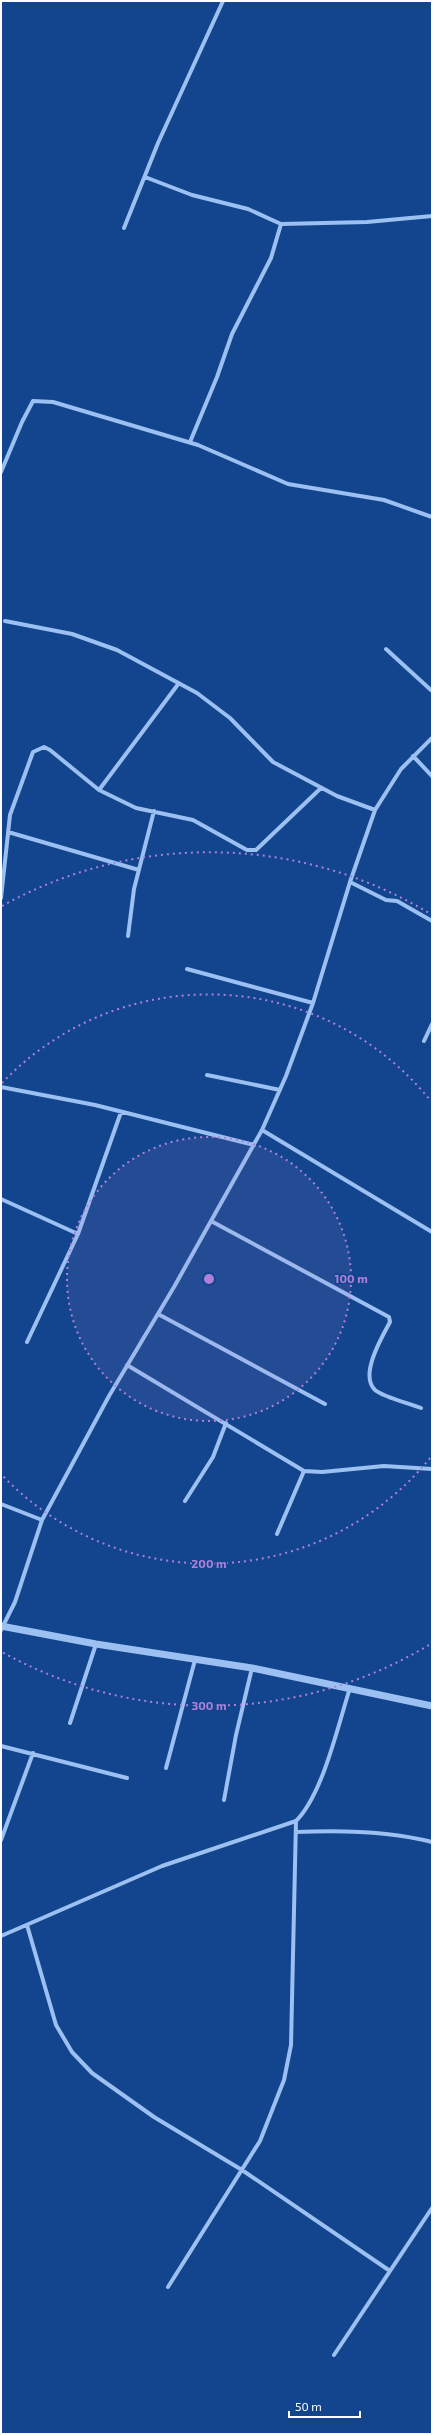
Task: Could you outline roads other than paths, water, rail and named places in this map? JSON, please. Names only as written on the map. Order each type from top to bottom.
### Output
[{"type":"street","points":[[124,228],[158,143],[223,1]]},
{"type":"street","points":[[145,177],[192,195],[248,209],[282,224],[367,222],[432,216]]},
{"type":"street","points":[[190,442],[217,377],[232,334],[271,258],[282,224]]},
{"type":"street","points":[[1,470],[33,401],[53,402],[190,442],[288,484],[384,500],[432,517]]},
{"type":"street","points":[[5,620],[72,634],[117,650],[197,693],[230,718],[273,762],[321,788],[375,810]]},
{"type":"street","points":[[386,649],[432,691]]},
{"type":"street","points":[[99,790],[179,683]]},
{"type":"street","points":[[432,738],[412,756],[401,769],[375,810],[350,882],[313,1003],[280,1090],[262,1130],[158,1314],[127,1365],[42,1520],[15,1602],[2,1628],[252,1668],[350,1687],[432,1706]]},
{"type":"street","points":[[1,898],[10,815],[33,752],[37,748],[44,747],[50,750],[99,790],[136,808],[193,820],[247,850],[256,850],[321,788]]},
{"type":"street","points":[[412,756],[432,776]]},
{"type":"street","points":[[128,936],[139,870],[154,811]]},
{"type":"street","points":[[8,832],[139,870]]},
{"type":"street","points":[[350,882],[386,900],[397,901],[432,921]]},
{"type":"street","points":[[187,969],[313,1003]]},
{"type":"street","points":[[424,1041],[432,1024]]},
{"type":"street","points":[[207,1075],[280,1090]]},
{"type":"street","points":[[1,1087],[121,1112],[254,1144]]},
{"type":"street","points":[[27,1342],[78,1234],[121,1112]]},
{"type":"street","points":[[262,1130],[432,1232]]},
{"type":"street","points":[[1,1199],[78,1234]]},
{"type":"street","points":[[211,1221],[389,1317],[390,1322],[372,1358],[370,1383],[376,1391],[421,1408]]},
{"type":"street","points":[[158,1314],[325,1404]]},
{"type":"street","points":[[127,1365],[304,1471],[322,1472],[384,1466],[432,1469]]},
{"type":"street","points":[[185,1501],[214,1457],[226,1423]]},
{"type":"street","points":[[277,1534],[304,1471]]},
{"type":"street","points":[[1,1504],[42,1520]]},
{"type":"street","points":[[70,1723],[96,1644]]},
{"type":"street","points":[[166,1768],[195,1660]]},
{"type":"street","points":[[224,1800],[236,1735],[252,1668]]},
{"type":"street","points":[[1,1936],[162,1866],[296,1821],[306,1811],[318,1785],[350,1687]]},
{"type":"street","points":[[1,1746],[127,1778]]},
{"type":"street","points":[[1,1840],[33,1753]]},
{"type":"street","points":[[168,2287],[260,2140],[284,2080],[291,2045],[296,1821]]},
{"type":"street","points":[[296,1832],[332,1830],[401,1836],[432,1842]]},
{"type":"street","points":[[27,1925],[56,2025],[72,2052],[92,2073],[154,2117],[242,2170],[390,2271]]},
{"type":"street","points":[[334,2355],[432,2208]]}]
